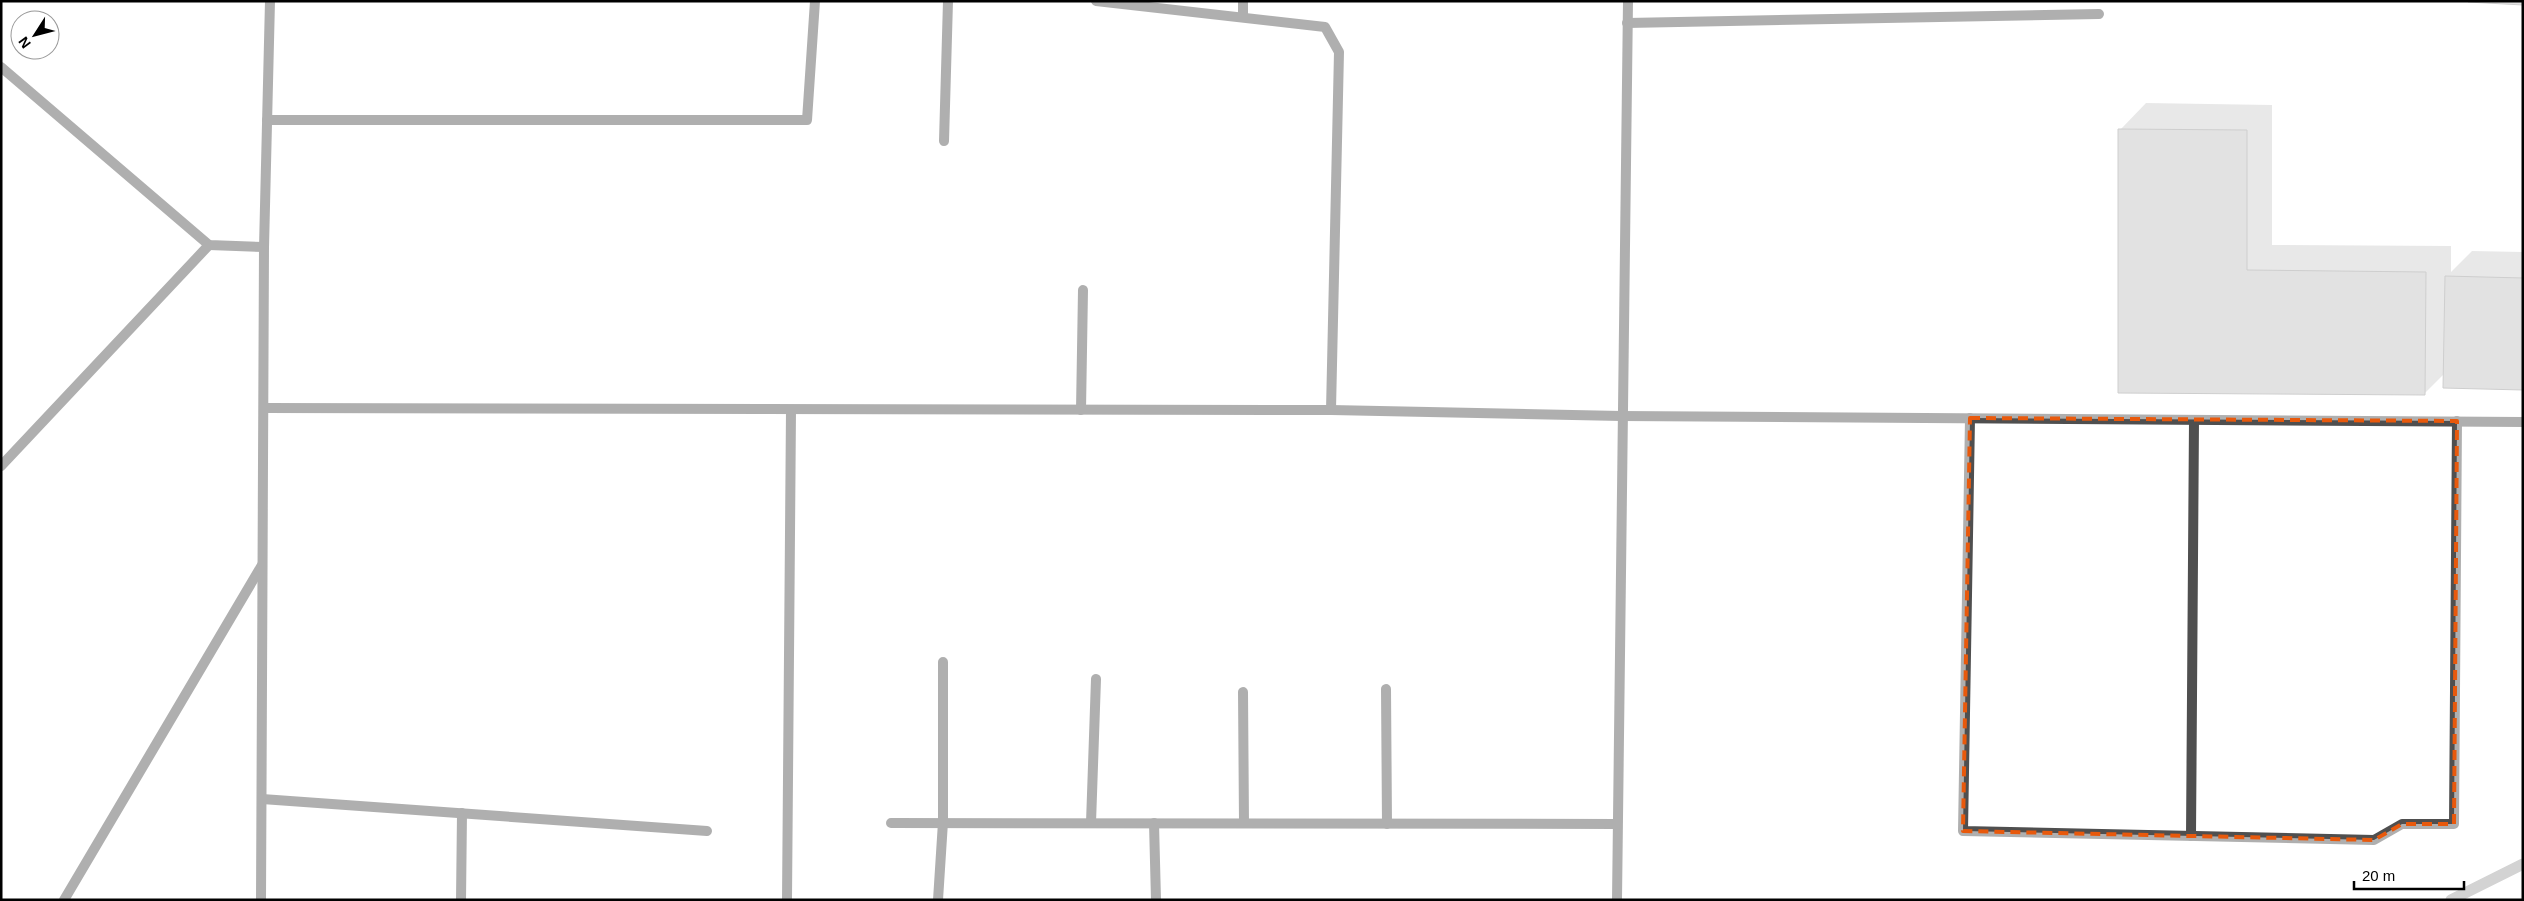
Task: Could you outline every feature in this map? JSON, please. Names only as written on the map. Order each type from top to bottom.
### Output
[{"type":"street","points":[[261,900],[264,248],[270,1]]},
{"type":"street","points":[[267,120],[807,120],[815,1]]},
{"type":"street","points":[[944,141],[948,1]]},
{"type":"street","points":[[1096,1],[1325,27],[1339,52],[1330,410]]},
{"type":"street","points":[[1243,1],[1243,18]]},
{"type":"street","points":[[1617,900],[1621,416],[1628,1]]},
{"type":"street","points":[[1628,23],[2100,14]]},
{"type":"street","points":[[1,67],[209,244],[264,248]]},
{"type":"street","points":[[1,466],[209,244]]},
{"type":"street","points":[[1081,410],[1084,290]]},
{"type":"street","points":[[264,408],[1330,410],[1621,416],[2523,422]]},
{"type":"street","points":[[787,900],[791,410]]},
{"type":"street","points":[[1970,418],[1963,832],[2374,840],[2402,824],[2454,824],[2458,421]]},
{"type":"street","points":[[2190,836],[2194,420]]},
{"type":"street","points":[[64,900],[263,563]]},
{"type":"street","points":[[938,900],[943,822],[943,662]]},
{"type":"street","points":[[1091,823],[1096,679]]},
{"type":"street","points":[[1386,689],[1387,824]]},
{"type":"street","points":[[1243,692],[1244,823]]},
{"type":"street","points":[[262,799],[707,831]]},
{"type":"street","points":[[462,813],[462,900]]},
{"type":"street","points":[[891,823],[1617,824]]},
{"type":"street","points":[[1154,823],[1156,900]]},
{"type":"highlighted area","points":[[1970,418],[2457,421],[2454,824],[2402,824],[2374,840],[1963,831]]},
{"type":"building","points":[[2523,1],[2523,5],[2468,2]]},
{"type":"building","points":[[2118,129],[2247,130],[2247,270],[2426,272],[2425,395],[2118,393]]},
{"type":"building","points":[[2445,276],[2523,278],[2523,390],[2443,388]]},
{"type":"waterway","points":[[2451,900],[2523,864]]}]
